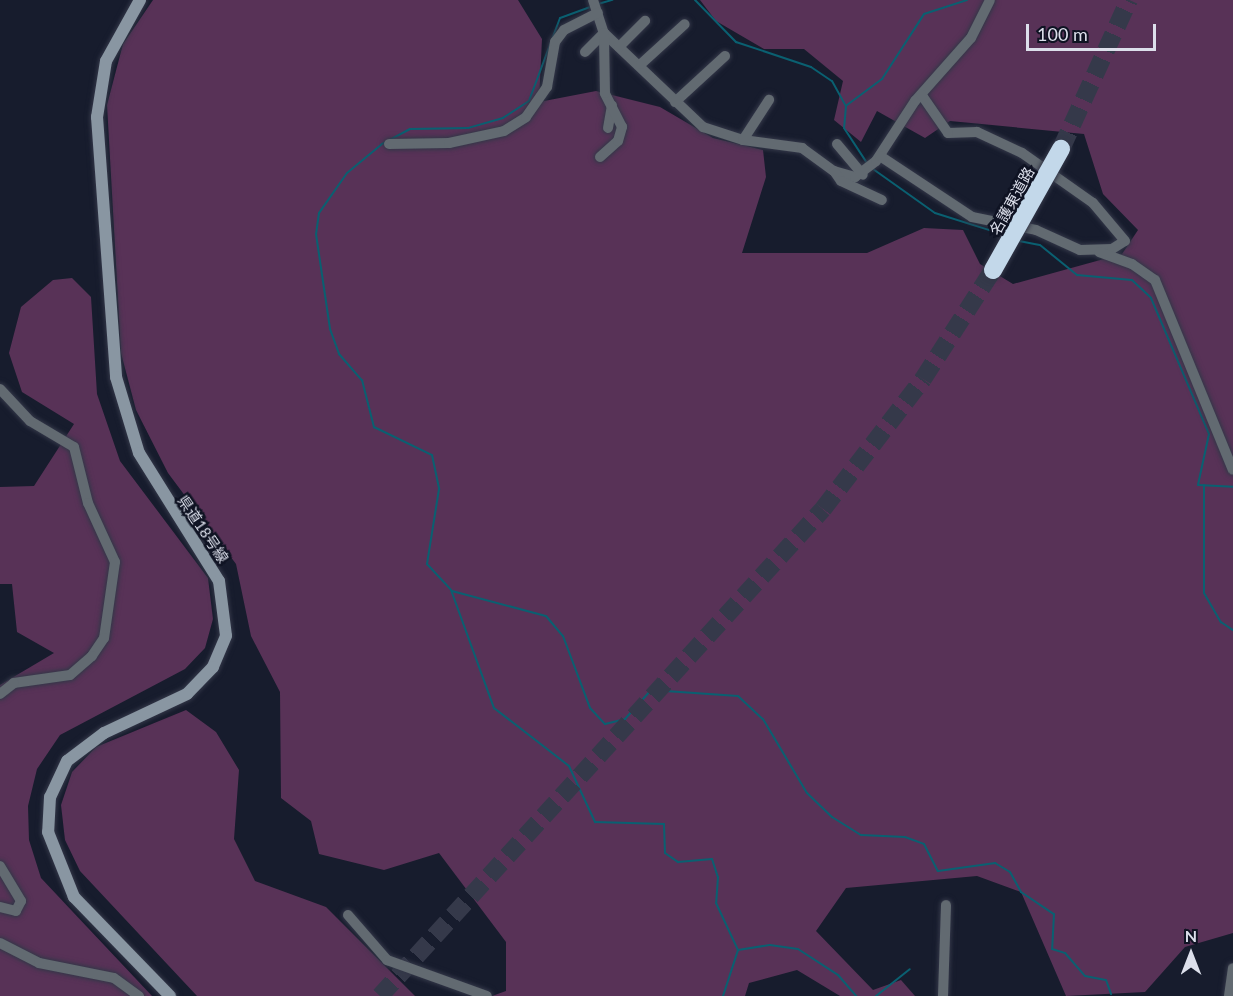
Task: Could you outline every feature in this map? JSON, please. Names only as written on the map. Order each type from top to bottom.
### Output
[{"type":"highway","name":"名護東道路","points":[[993,270],[1061,149]]},
{"type":"main road","name":"県道18号線","points":[[140,0],[106,61],[96,147],[116,377],[133,439],[159,491],[219,581],[226,636],[213,667],[187,694],[79,748],[54,783],[48,822],[54,854],[74,897],[170,996]]},
{"type":"street","points":[[865,174],[878,159],[921,94],[971,38],[990,0]]},
{"type":"street","points":[[389,144],[474,140],[511,126],[548,87],[555,42],[564,30],[596,8],[604,33],[605,93],[622,127],[618,141],[600,157]]},
{"type":"street","points":[[619,47],[645,21]]},
{"type":"street","points":[[641,64],[685,24]]},
{"type":"street","points":[[604,33],[641,64],[675,102],[703,127],[743,140],[802,148],[834,171],[841,182],[882,201]]},
{"type":"street","points":[[585,52],[604,33]]},
{"type":"street","points":[[675,102],[725,56]]},
{"type":"street","points":[[878,159],[972,217],[1036,230],[1080,250],[1112,249],[1125,241],[1094,203],[1013,149],[977,132],[948,134],[921,94]]},
{"type":"street","points":[[743,140],[769,100]]},
{"type":"street","points":[[608,128],[612,105]]},
{"type":"street","points":[[837,144],[865,174]]},
{"type":"street","points":[[834,171],[865,174]]},
{"type":"street","points":[[1093,250],[1132,264],[1155,280],[1233,470]]},
{"type":"street","points":[[0,389],[30,421],[74,447],[87,503],[115,562],[104,638],[92,656],[70,675],[14,683],[0,694]]},
{"type":"street","points":[[0,866],[21,901],[16,910],[0,907]]},
{"type":"street","points":[[943,996],[946,905]]},
{"type":"street","points":[[348,915],[387,960],[487,996]]},
{"type":"street","points":[[0,943],[39,963],[114,978],[139,996]]},
{"type":"street","points":[[1229,996],[1233,968]]},
{"type":"shaded area","points":[[153,0],[518,0],[542,39],[539,102],[596,91],[660,107],[713,138],[763,150],[766,177],[742,253],[867,253],[924,228],[963,230],[980,264],[1013,284],[1122,254],[1138,230],[1103,194],[1084,134],[950,121],[925,138],[877,111],[861,142],[834,120],[843,81],[804,49],[764,49],[716,21],[700,0],[1233,0],[1233,933],[1185,947],[1145,992],[1066,996],[1021,892],[977,876],[846,888],[816,931],[873,990],[901,980],[915,996],[840,996],[797,970],[749,983],[745,996],[492,996],[506,991],[506,942],[439,853],[384,870],[319,854],[311,821],[281,798],[280,692],[251,636],[236,564],[168,473],[136,410],[121,353],[107,105],[123,44]]},
{"type":"shaded area","points":[[72,278],[91,297],[97,394],[120,461],[208,578],[213,619],[205,648],[185,669],[60,735],[37,769],[28,806],[29,840],[41,878],[152,996],[0,996],[0,685],[54,653],[17,632],[12,584],[0,584],[0,487],[34,486],[74,424],[22,392],[9,353],[21,307],[53,280]]},
{"type":"shaded area","points":[[186,710],[216,732],[239,770],[234,839],[255,881],[326,907],[415,996],[197,996],[80,871],[65,840],[61,805],[72,772],[96,747]]},
{"type":"waterway","points":[[598,4],[612,0]]},
{"type":"waterway","points":[[695,0],[736,42],[811,67],[832,81],[846,106],[844,128],[867,163]]},
{"type":"waterway","points":[[847,105],[882,79],[924,14],[967,0]]},
{"type":"waterway","points":[[593,6],[560,18],[529,101],[503,118],[469,128],[410,129],[382,144],[347,173],[319,213],[316,234],[330,329],[339,354],[362,380],[374,427],[432,455],[439,489],[427,564],[451,590],[494,708],[569,766],[595,822],[664,824],[665,853],[678,862],[712,859],[718,877],[716,903],[738,950],[770,945],[798,949],[838,975],[856,996]]},
{"type":"waterway","points":[[873,169],[935,213],[1005,235]]},
{"type":"waterway","points":[[1019,241],[1040,245],[1077,275],[1132,280],[1151,298],[1209,434],[1198,485],[1233,487]]},
{"type":"waterway","points":[[1204,485],[1204,593],[1221,622],[1233,630]]},
{"type":"waterway","points":[[452,591],[546,616],[563,636],[590,708],[605,724],[625,719],[651,690],[738,696],[763,719],[807,793],[832,817],[861,835],[905,837],[924,844],[938,871],[995,863],[1010,872],[1021,892],[1054,914],[1052,949],[1065,953],[1085,976],[1106,980],[1111,994]]},
{"type":"waterway","points":[[723,996],[738,950]]},
{"type":"waterway","points":[[876,996],[910,969]]},
{"type":"tunnel","points":[[1061,149],[1129,0]]},
{"type":"tunnel","points":[[380,996],[823,509],[923,379],[993,270]]}]
